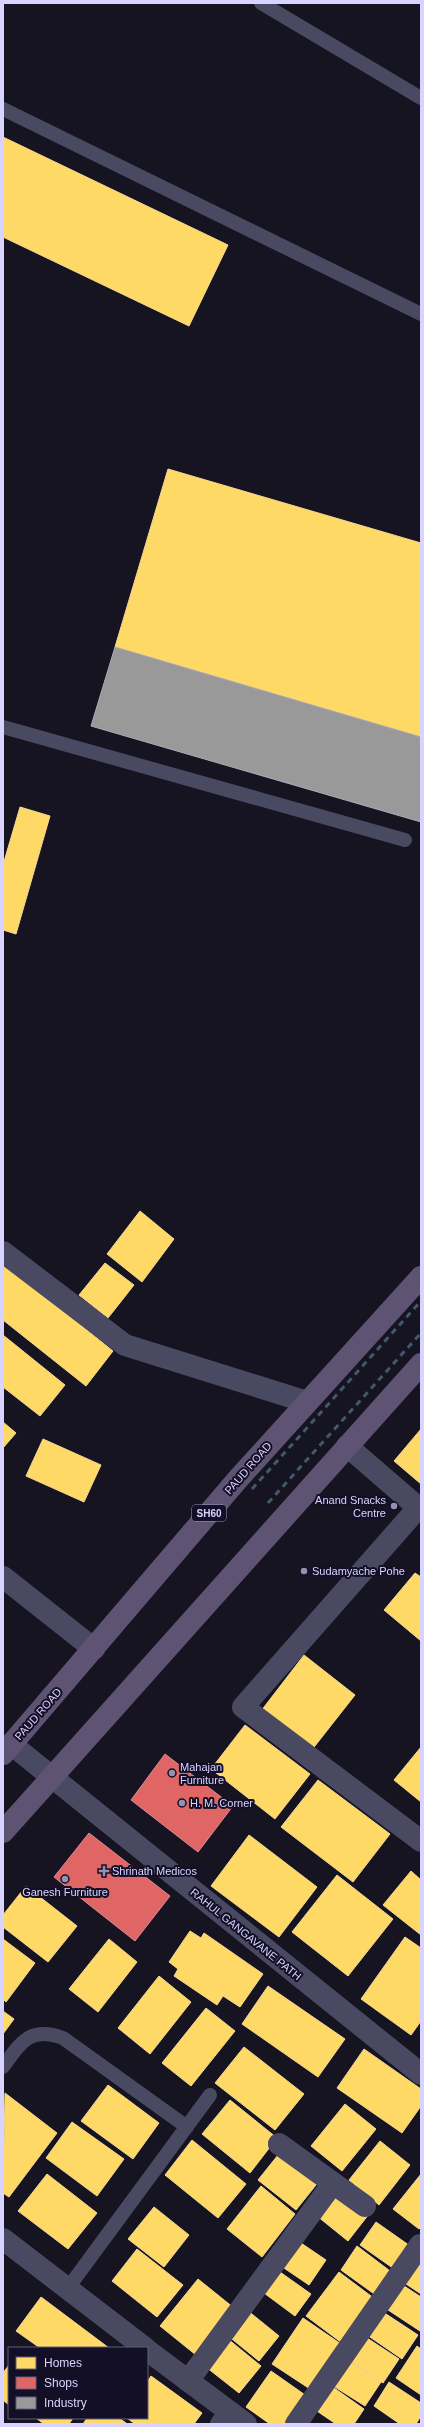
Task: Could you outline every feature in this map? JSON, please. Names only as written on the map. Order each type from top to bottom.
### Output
[{"type":"main road","name":"PAUD ROAD","points":[[7,1749],[238,1479],[421,1277]]},
{"type":"main road","points":[[3,1832],[53,1778],[421,1364]]},
{"type":"street","points":[[3,1252],[125,1345],[307,1402]]},
{"type":"street","points":[[347,1446],[420,1509],[243,1707],[421,1841]]},
{"type":"street","points":[[3,1577],[94,1649]]},
{"type":"street","name":"RAHUL GANGAVANE PATH","points":[[7,1749],[53,1778],[421,2074]]},
{"type":"street","points":[[279,2144],[365,2206]]},
{"type":"street","points":[[188,2381],[333,2183]]},
{"type":"street","points":[[3,2239],[143,2347]]},
{"type":"street","points":[[296,2424],[420,2245]]},
{"type":"street","points":[[148,2351],[188,2381],[232,2420]]},
{"type":"lane","points":[[261,3],[421,98]]},
{"type":"lane","points":[[3,109],[421,314]]},
{"type":"lane","points":[[3,727],[405,840]]},
{"type":"lane","points":[[3,2067],[22,2042],[31,2035],[53,2034],[63,2038],[187,2127]]},
{"type":"lane","points":[[68,2288],[210,2095]]},
{"type":"building: Homes","points":[[3,137],[228,245],[189,326],[3,237]]},
{"type":"building: Homes","points":[[168,469],[421,543],[421,737],[115,647]]},
{"type":"building: Homes","points":[[20,807],[50,816],[16,934],[3,930],[3,865]]},
{"type":"building: Homes","points":[[140,1211],[174,1239],[142,1282],[107,1254]]},
{"type":"building: Homes","points":[[105,1263],[134,1285],[108,1318],[79,1295]]},
{"type":"building: Homes","points":[[6,1265],[113,1351],[86,1386],[3,1320],[3,1268]]},
{"type":"building: Homes","points":[[3,1335],[65,1385],[40,1416],[3,1387]]},
{"type":"building: Homes","points":[[3,1422],[16,1433],[3,1448]]},
{"type":"building: Homes","points":[[421,1429],[421,1484],[394,1461]]},
{"type":"building: Homes","points":[[43,1439],[101,1465],[84,1502],[26,1476]]},
{"type":"building: Homes","points":[[415,1573],[421,1577],[421,1641],[384,1610]]},
{"type":"building: Homes","points":[[304,1655],[355,1695],[311,1751],[261,1711]]},
{"type":"building: Homes","points":[[245,1725],[310,1774],[275,1819],[211,1769]]},
{"type":"building: Homes","points":[[421,1747],[421,1802],[394,1780]]},
{"type":"building: Homes","points":[[318,1780],[390,1834],[353,1882],[281,1827]]},
{"type":"building: Homes","points":[[249,1835],[317,1887],[279,1937],[211,1886]]},
{"type":"building: Homes","points":[[411,1871],[421,1880],[421,1935],[383,1905]]},
{"type":"building: Homes","points":[[337,1875],[393,1919],[348,1976],[292,1932]]},
{"type":"building: Homes","points":[[26,1886],[77,1926],[48,1962],[3,1927],[3,1915]]},
{"type":"building: Homes","points":[[190,1931],[201,1938],[204,1933],[263,1974],[240,2007],[223,1996],[217,2005],[174,1976],[178,1969],[169,1962]]},
{"type":"building: Homes","points":[[405,1937],[421,1948],[421,2021],[411,2035],[361,1999]]},
{"type":"building: Homes","points":[[3,1939],[35,1963],[6,2002],[3,1999]]},
{"type":"building: Homes","points":[[109,1939],[137,1962],[98,2012],[69,1989]]},
{"type":"building: Homes","points":[[159,1976],[191,2002],[150,2054],[118,2028]]},
{"type":"building: Homes","points":[[268,1986],[345,2039],[318,2077],[242,2024]]},
{"type":"building: Homes","points":[[206,2008],[235,2031],[191,2086],[162,2063]]},
{"type":"building: Homes","points":[[3,2011],[14,2019],[3,2034]]},
{"type":"building: Homes","points":[[244,2047],[304,2094],[275,2130],[215,2083]]},
{"type":"building: Homes","points":[[364,2049],[421,2089],[421,2106],[402,2133],[337,2088]]},
{"type":"building: Homes","points":[[108,2085],[159,2123],[133,2159],[81,2121]]},
{"type":"building: Homes","points":[[5,2093],[57,2133],[9,2197],[3,2193]]},
{"type":"building: Homes","points":[[230,2100],[277,2138],[250,2173],[202,2134]]},
{"type":"building: Homes","points":[[345,2104],[376,2129],[342,2171],[311,2146]]},
{"type":"building: Homes","points":[[72,2122],[124,2159],[97,2196],[46,2158]]},
{"type":"building: Homes","points":[[192,2140],[246,2184],[218,2218],[165,2175]]},
{"type":"building: Homes","points":[[380,2141],[410,2165],[379,2205],[349,2180]]},
{"type":"building: Homes","points":[[282,2150],[320,2180],[296,2210],[258,2180]]},
{"type":"building: Homes","points":[[47,2174],[97,2213],[68,2249],[18,2211]]},
{"type":"building: Homes","points":[[421,2174],[421,2227],[419,2229],[393,2209]]},
{"type":"building: Homes","points":[[261,2186],[295,2214],[262,2257],[227,2229]]},
{"type":"building: Homes","points":[[338,2190],[369,2214],[348,2241],[317,2216]]},
{"type":"building: Homes","points":[[154,2207],[189,2235],[164,2267],[128,2239]]},
{"type":"building: Homes","points":[[376,2222],[413,2248],[397,2271],[360,2245]]},
{"type":"building: Homes","points":[[298,2241],[326,2260],[309,2285],[281,2266]]},
{"type":"building: Homes","points":[[357,2246],[394,2274],[377,2296],[341,2270]]},
{"type":"building: Homes","points":[[137,2249],[183,2285],[157,2317],[112,2281]]},
{"type":"building: Homes","points":[[421,2257],[421,2294],[400,2280]]},
{"type":"building: Homes","points":[[280,2272],[311,2294],[295,2316],[264,2293]]},
{"type":"building: Homes","points":[[339,2272],[375,2299],[342,2343],[306,2316]]},
{"type":"building: Homes","points":[[198,2279],[234,2308],[196,2355],[160,2326]]},
{"type":"building: Homes","points":[[398,2282],[421,2297],[420,2331],[382,2306]]},
{"type":"building: Homes","points":[[41,2297],[108,2347],[39,2347],[16,2331]]},
{"type":"building: Homes","points":[[247,2310],[279,2336],[259,2361],[227,2335]]},
{"type":"building: Homes","points":[[380,2310],[418,2335],[402,2359],[364,2333]]},
{"type":"building: Homes","points":[[303,2318],[341,2344],[310,2389],[272,2364]]},
{"type":"building: Homes","points":[[361,2334],[399,2359],[383,2383],[345,2358]]},
{"type":"building: Homes","points":[[228,2339],[261,2366],[239,2393],[206,2367]]},
{"type":"building: Homes","points":[[417,2346],[421,2349],[421,2395],[396,2378]]},
{"type":"building: Homes","points":[[343,2357],[381,2382],[365,2406],[327,2382]]},
{"type":"building: Homes","points":[[8,2366],[8,2404],[3,2400],[3,2373]]},
{"type":"building: Homes","points":[[271,2371],[308,2397],[289,2424],[270,2424],[246,2407]]},
{"type":"building: Homes","points":[[151,2376],[202,2413],[194,2424],[135,2424],[128,2419],[148,2419],[148,2380]]},
{"type":"building: Homes","points":[[389,2382],[421,2403],[421,2416],[416,2424],[400,2424],[374,2406]]},
{"type":"building: Homes","points":[[327,2383],[364,2409],[354,2424],[336,2424],[311,2407]]},
{"type":"building: Homes","points":[[37,2419],[72,2419],[69,2424],[44,2424]]},
{"type":"building: Homes","points":[[86,2419],[120,2419],[126,2423],[83,2424]]},
{"type":"building: Shops","name":"H. M. Corner","points":[[165,1754],[233,1806],[198,1852],[131,1800]]},
{"type":"building: Shops","points":[[89,1833],[170,1896],[135,1941],[54,1877]]},
{"type":"building: Industry","points":[[115,647],[421,737],[421,822],[91,726]]},
{"type":"railway","points":[[252,1489],[421,1301]]},
{"type":"railway","points":[[268,1503],[421,1333]]},
{"type":"place","name":"Anand Snacks Centre","points":[[394,1506]]},
{"type":"place","name":"Sudamyache Pohe","points":[[304,1571]]},
{"type":"place","name":"Mahajan Furniture","points":[[172,1773]]},
{"type":"place","name":"H. M. Corner","points":[[182,1803]]},
{"type":"place","name":"Shrinath Medicos","points":[[104,1871]]},
{"type":"place","name":"Ganesh Furniture","points":[[65,1879]]}]
